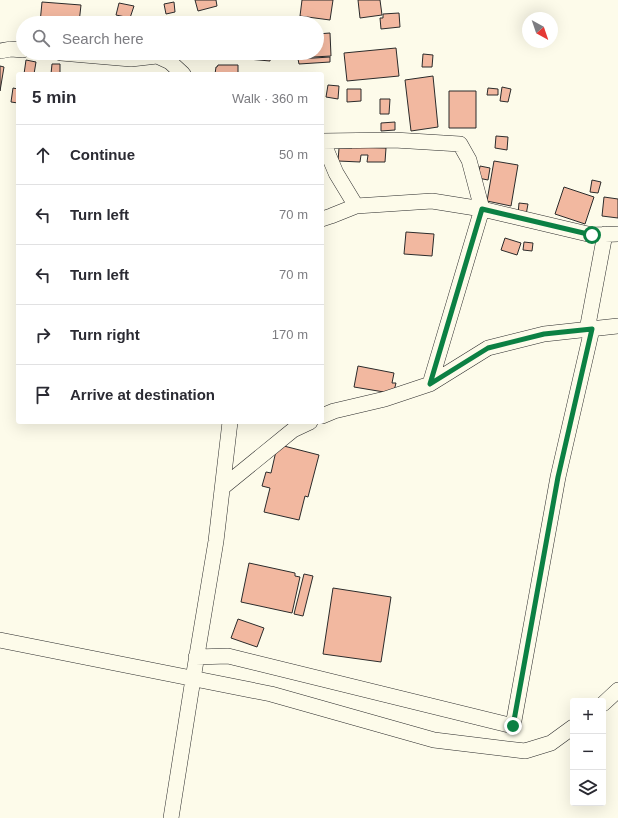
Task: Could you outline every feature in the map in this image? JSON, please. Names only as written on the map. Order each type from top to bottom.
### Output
[{"type":"street","points":[[0,51],[16,49]]},
{"type":"street","points":[[166,60],[181,72]]},
{"type":"street","points":[[324,142],[394,140],[460,144],[469,160],[482,209],[430,384]]},
{"type":"street","points":[[324,146],[336,173],[356,206]]},
{"type":"street","points":[[196,658],[228,656],[513,726],[558,477],[612,234],[592,235],[482,209],[432,201],[356,206],[324,218]]},
{"type":"street","points":[[324,415],[334,411],[385,399],[430,384],[488,348],[544,334],[618,326]]},
{"type":"street","points":[[171,818],[216,542],[230,424]]},
{"type":"street","points":[[223,487],[293,430],[306,424]]},
{"type":"street","points":[[0,640],[271,694],[434,740],[525,750],[551,743],[570,729]]},
{"type":"street","points":[[606,701],[618,690]]},
{"type":"building","points":[[195,0],[216,0],[217,6],[198,11]]},
{"type":"building","points":[[302,0],[333,0],[330,20],[324,19],[324,16],[300,16]]},
{"type":"building","points":[[358,0],[380,0],[382,15],[360,18]]},
{"type":"building","points":[[42,2],[81,5],[80,16],[41,16]]},
{"type":"building","points":[[174,2],[175,12],[166,14],[164,4]]},
{"type":"building","points":[[119,3],[134,6],[131,16],[116,15]]},
{"type":"building","points":[[399,13],[400,27],[381,29],[380,18],[383,18],[383,14]]},
{"type":"building","points":[[324,33],[330,33],[331,56],[324,56]]},
{"type":"building","points":[[396,48],[399,76],[347,81],[344,53]]},
{"type":"building","points":[[423,54],[433,55],[432,67],[422,67]]},
{"type":"building","points":[[324,57],[330,57],[330,62],[299,64],[298,60],[324,60]]},
{"type":"building","points":[[26,60],[36,62],[34,72],[24,72]]},
{"type":"building","points":[[52,64],[60,64],[60,72],[51,72]]},
{"type":"building","points":[[218,65],[238,65],[238,72],[215,72]]},
{"type":"building","points":[[0,66],[4,67],[0,91]]},
{"type":"building","points":[[433,76],[438,127],[411,131],[405,80]]},
{"type":"building","points":[[328,85],[339,86],[338,99],[326,97]]},
{"type":"building","points":[[502,87],[511,89],[508,102],[500,101]]},
{"type":"building","points":[[13,88],[16,89],[16,103],[11,102]]},
{"type":"building","points":[[488,88],[498,89],[498,95],[487,95]]},
{"type":"building","points":[[347,89],[361,89],[361,101],[347,102]]},
{"type":"building","points":[[449,91],[476,91],[476,128],[449,128]]},
{"type":"building","points":[[380,99],[390,99],[389,114],[380,114]]},
{"type":"building","points":[[395,122],[395,130],[381,131],[381,123]]},
{"type":"building","points":[[496,136],[508,137],[507,150],[495,148]]},
{"type":"building","points":[[339,148],[386,148],[385,162],[367,162],[368,155],[361,155],[360,162],[338,161]]},
{"type":"building","points":[[494,161],[518,165],[511,206],[487,201]]},
{"type":"building","points":[[480,166],[490,168],[488,180],[478,178]]},
{"type":"building","points":[[592,180],[601,182],[598,193],[590,192]]},
{"type":"building","points":[[564,187],[594,197],[585,224],[555,214]]},
{"type":"building","points":[[604,197],[618,199],[618,218],[602,216]]},
{"type":"building","points":[[519,203],[528,204],[526,215],[518,214]]},
{"type":"building","points":[[406,232],[434,234],[432,256],[404,254]]},
{"type":"building","points":[[505,238],[521,243],[517,255],[501,250]]},
{"type":"building","points":[[524,242],[533,243],[532,251],[523,250]]},
{"type":"building","points":[[358,366],[394,373],[392,383],[396,383],[394,391],[390,393],[354,387]]},
{"type":"building","points":[[280,445],[319,455],[308,497],[305,496],[299,520],[264,512],[270,488],[262,486],[266,472],[271,473],[276,451]]},
{"type":"building","points":[[249,563],[295,573],[295,576],[300,577],[292,613],[241,602]]},
{"type":"building","points":[[304,574],[313,576],[303,616],[294,614]]},
{"type":"building","points":[[333,588],[391,597],[381,662],[323,654]]},
{"type":"building","points":[[238,619],[264,628],[257,647],[231,638]]},
{"type":"route","points":[[513,726],[558,477],[592,329],[544,334],[488,348],[430,384],[482,209],[592,235]]}]
